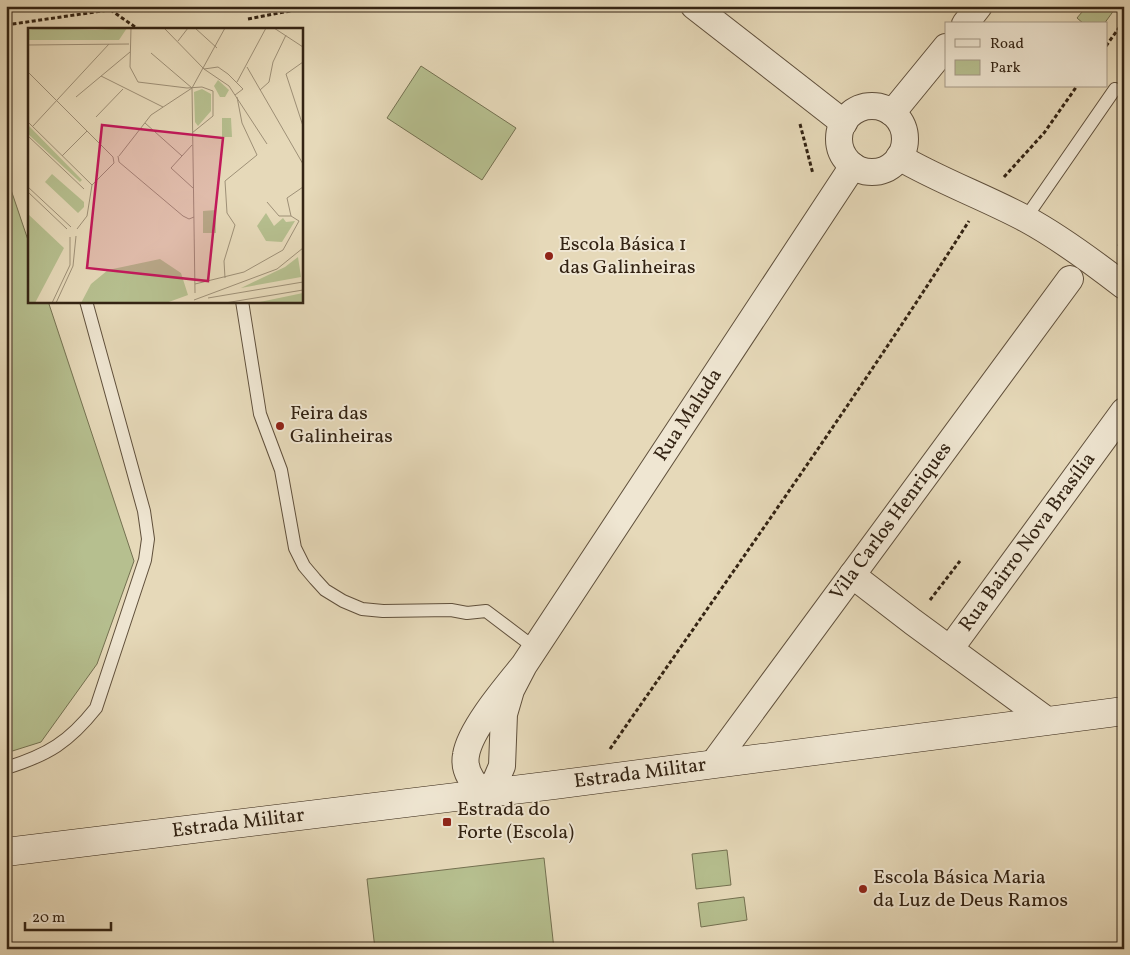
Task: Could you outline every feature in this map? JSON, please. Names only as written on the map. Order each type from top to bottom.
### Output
[{"type":"street","points":[[694,6],[844,123]]},
{"type":"street","points":[[967,22],[979,6]]},
{"type":"street","points":[[892,113],[945,48]]},
{"type":"street","points":[[875,106],[892,113],[900,121],[904,132],[905,143],[900,157],[886,169],[874,172],[863,171],[853,166],[846,159],[840,142],[840,132],[844,123],[857,110],[866,107],[875,106]]},
{"type":"street","points":[[900,157],[924,171],[1025,219],[1060,239],[1124,286]]},
{"type":"street","name":"Rua Maluda","points":[[529,656],[853,166]]},
{"type":"street","name":"Vila Carlos Henriques","points":[[713,764],[1070,279]]},
{"type":"street","name":"Rua Bairro Nova Brasília","points":[[950,649],[1124,411]]},
{"type":"street","points":[[852,576],[1048,721]]},
{"type":"street","points":[[529,656],[511,690],[504,714],[502,766],[496,780],[485,794],[471,780],[467,769],[465,756],[468,745],[488,710],[529,656]]},
{"type":"street","name":"Estrada Militar","points":[[6,852],[485,794],[1124,711]]},
{"type":"lane","points":[[1025,219],[1115,89]]},
{"type":"lane","points":[[6,768],[56,748],[80,728],[96,708],[145,560],[148,539],[144,510],[86,302]]},
{"type":"lane","points":[[242,302],[260,414],[281,470],[295,548],[314,580],[325,590],[343,601],[362,609],[384,611],[451,610],[467,613],[486,611],[529,656]]},
{"type":"path","points":[[105,6],[136,28]]},
{"type":"path","points":[[248,19],[316,6]]},
{"type":"path","points":[[6,25],[109,10]]},
{"type":"path","points":[[1108,43],[1124,21]]},
{"type":"path","points":[[588,781],[845,407],[983,199],[1044,133],[1076,88]]},
{"type":"path","points":[[800,124],[815,180]]},
{"type":"path","points":[[913,622],[960,561]]},
{"type":"green space","points":[[1087,6],[1117,6],[1105,22],[1082,22],[1077,18]]},
{"type":"green space","points":[[421,66],[516,128],[482,180],[387,118]]},
{"type":"green space","points":[[6,175],[28,240],[28,302],[48,302],[134,561],[97,664],[41,742],[6,753]]},
{"type":"green space","points":[[727,850],[731,885],[696,889],[692,854]]},
{"type":"green space","points":[[544,858],[554,949],[375,949],[367,879]]},
{"type":"green space","points":[[744,897],[747,920],[701,927],[698,903]]},
{"type":"place","name":"Escola Básica 1 das Galinheiras","points":[[549,256]]},
{"type":"place","name":"Feira das Galinheiras","points":[[280,426]]},
{"type":"place","name":"Estrada do Forte (Escola)","points":[[447,822]]},
{"type":"place","name":"Escola Básica Maria da Luz de Deus Ramos","points":[[863,889]]}]
